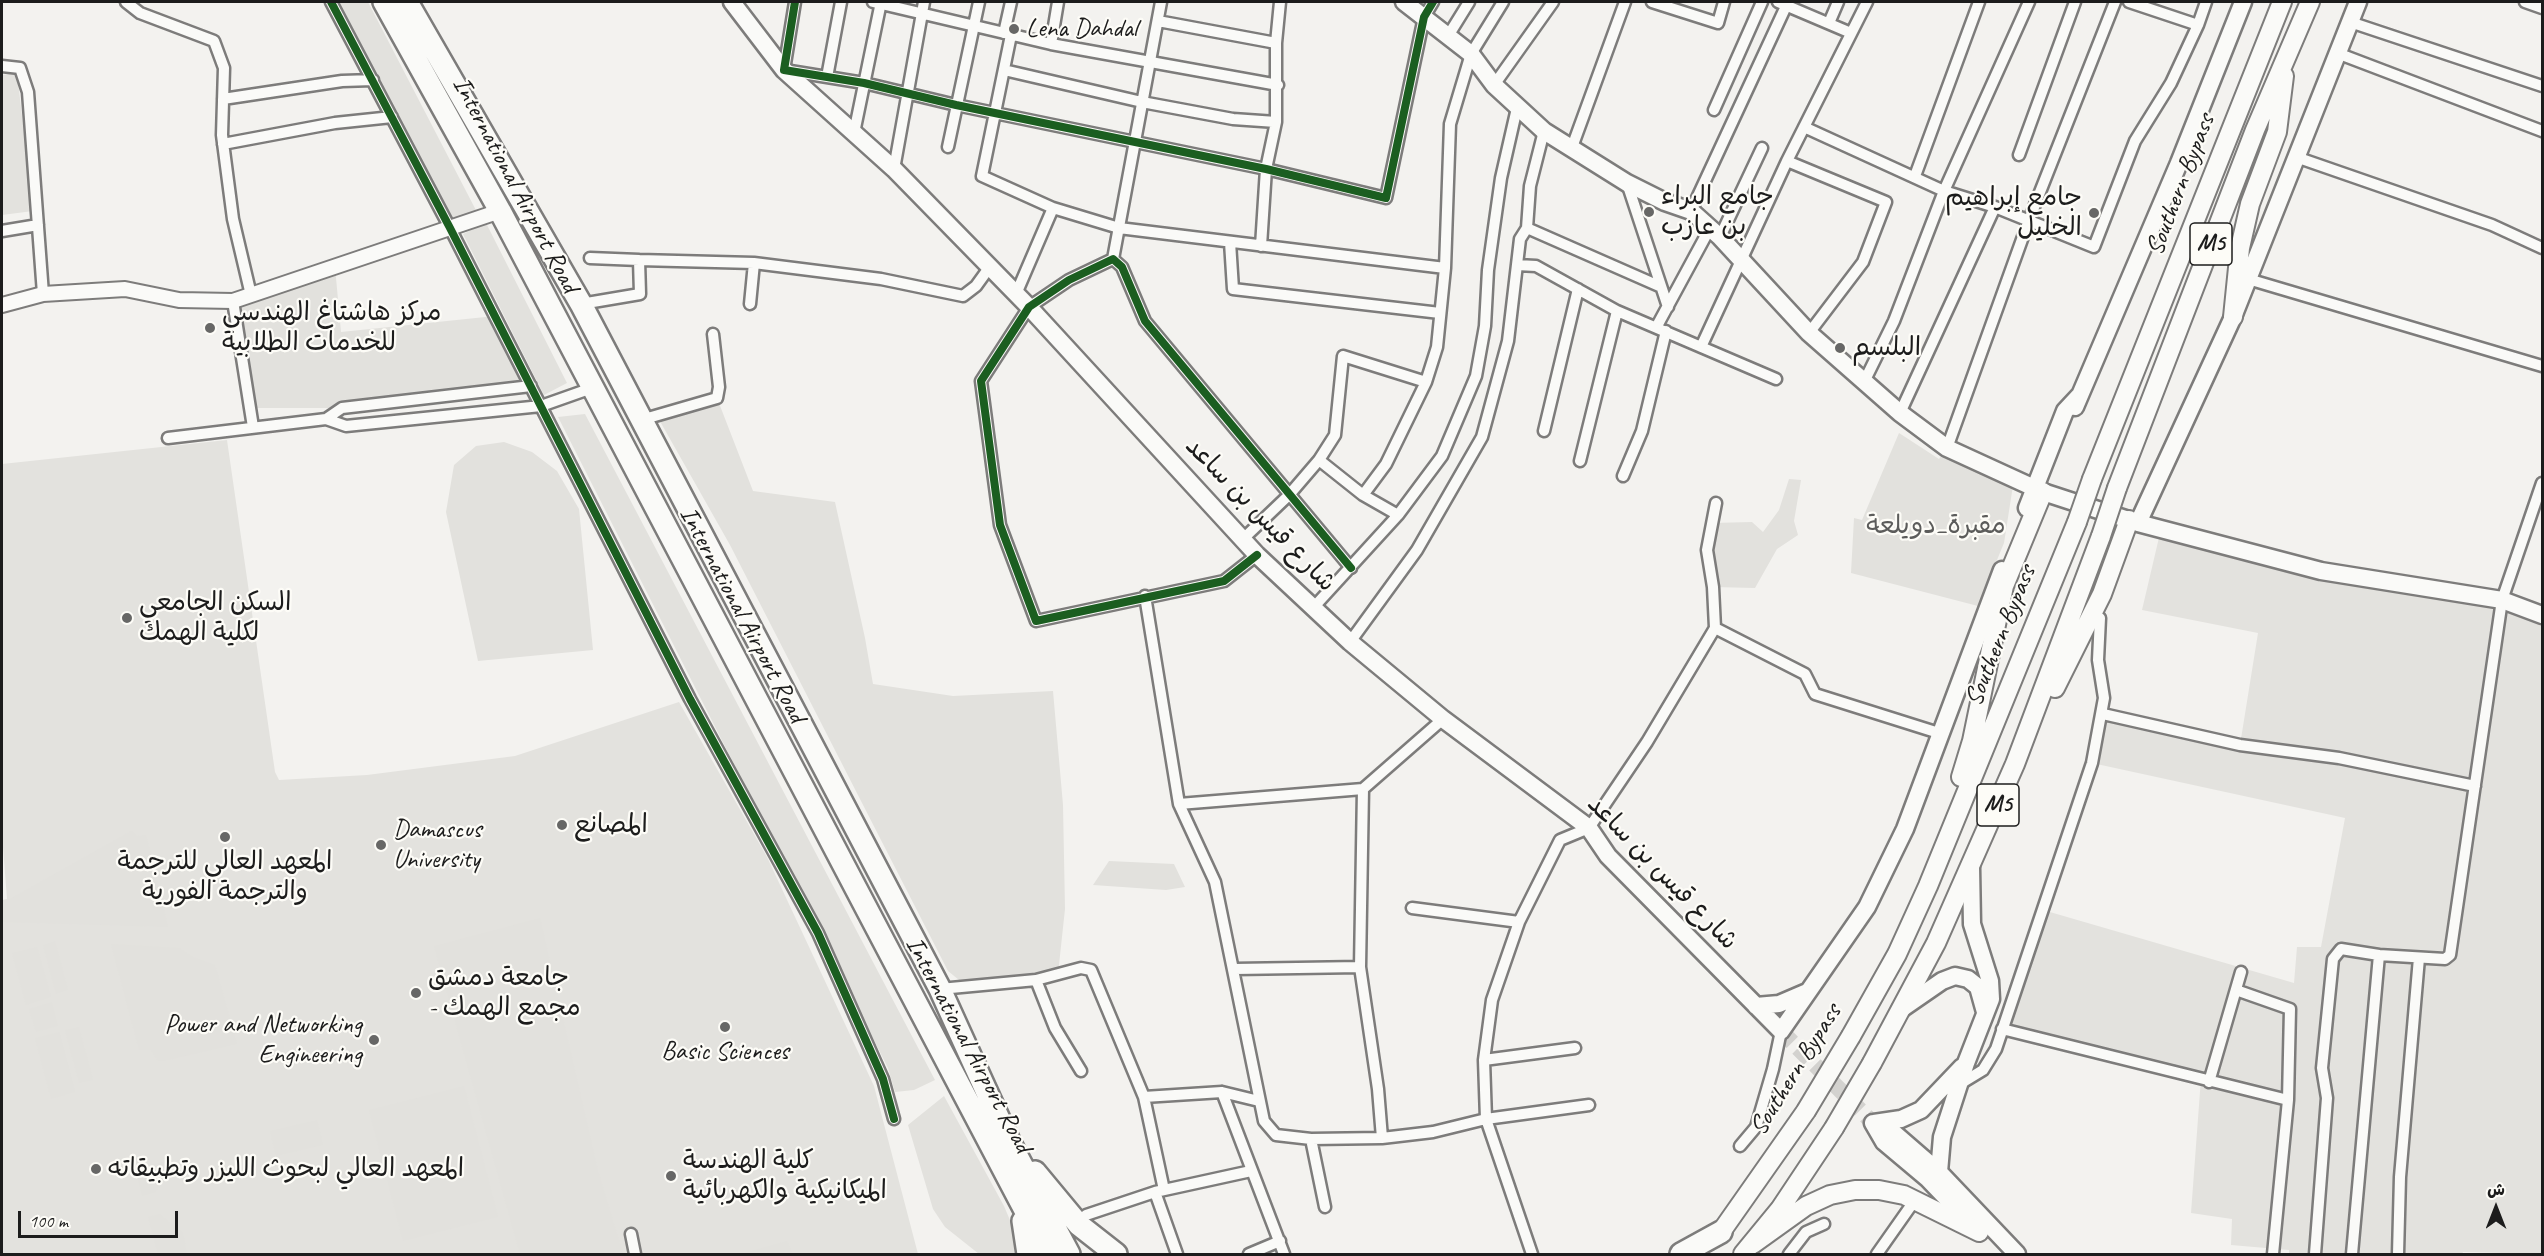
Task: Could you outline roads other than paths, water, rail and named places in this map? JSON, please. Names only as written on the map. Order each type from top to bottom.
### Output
[{"type":"highway","name":"International Airport Road","points":[[384,2],[500,212],[1048,1254]]},
{"type":"highway","name":"International Airport Road","points":[[407,2],[581,304],[940,989],[1008,1141],[1069,1254]]},
{"type":"highway","name":"Southern Bypass","points":[[1701,1254],[1721,1232],[1806,1112],[1897,954],[1928,886],[2077,522],[2092,479],[2282,2]]},
{"type":"highway","name":"Southern Bypass","points":[[1748,1249],[1834,1128],[1872,1064],[1936,943],[1971,866],[2015,764],[2117,488],[2286,54],[2310,2]]},
{"type":"highway","points":[[2233,317],[2240,248],[2250,204],[2277,132],[2286,54]]},
{"type":"highway","points":[[1928,886],[1972,741],[2000,585],[2039,490]]},
{"type":"highway","points":[[2068,661],[2100,618],[2118,581],[2134,521]]},
{"type":"highway","points":[[2015,764],[2102,594],[2134,521]]},
{"type":"highway","points":[[1008,1141],[1079,1225],[1116,1254]]},
{"type":"highway","points":[[1748,1249],[1806,1206],[1830,1195],[1873,1190],[1915,1200],[1979,1232]]},
{"type":"highway","points":[[1017,1197],[1028,1254]]},
{"type":"highway","points":[[1681,1254],[1721,1232]]},
{"type":"main road","name":"شارع قيس بن ساعد","points":[[732,2],[784,70],[894,169],[1029,307],[1244,538],[1257,555],[1350,642],[1443,719],[1589,828],[1608,856],[1781,1031]]},
{"type":"main road","points":[[1404,2],[1471,54],[1494,85],[1544,131],[1627,183],[1691,211],[1715,232],[1809,333],[1900,413],[1947,448],[2039,490],[2134,521],[2321,571],[2502,600],[2542,613]]},
{"type":"main road","points":[[2039,490],[2179,163],[2243,2]]},
{"type":"main road","points":[[2134,521],[2233,317],[2358,2]]},
{"type":"main road","points":[[1781,1031],[1811,990],[1871,897],[1905,830],[2000,585]]},
{"type":"main road","name":"Southern Bypass","points":[[1971,866],[1972,924],[1991,989],[1986,1016]]},
{"type":"main road","name":"Southern Bypass","points":[[1900,1010],[1942,981],[1955,976],[1968,979],[1978,987],[1986,1016]]},
{"type":"main road","points":[[1756,1006],[1779,1004],[1811,990]]},
{"type":"main road","points":[[1939,1172],[1939,1149],[1966,1063],[1986,1016]]},
{"type":"main road","points":[[1873,1123],[1901,1119],[1921,1110],[1966,1063]]},
{"type":"main road","points":[[1873,1123],[1894,1133],[1939,1172],[2017,1254]]},
{"type":"main road","points":[[1873,1123],[1884,1142],[1928,1179],[2002,1254]]},
{"type":"street","points":[[126,2],[140,13],[214,41],[224,68],[224,144],[233,219],[251,295]]},
{"type":"street","points":[[331,2],[450,228],[690,699],[818,933],[883,1079],[894,1119]]},
{"type":"street","points":[[795,2],[784,70],[864,83],[956,105],[1266,169],[1386,198],[1424,17],[1433,2]]},
{"type":"street","points":[[827,77],[842,2]]},
{"type":"street","points":[[854,133],[878,2],[973,27],[1051,44],[1278,84]]},
{"type":"street","points":[[894,169],[906,92],[924,2]]},
{"type":"street","points":[[948,147],[979,2]]},
{"type":"street","points":[[1011,2],[1004,70],[982,177],[1053,208],[1119,228],[1446,268]]},
{"type":"street","points":[[1051,44],[1058,2]]},
{"type":"street","points":[[1113,259],[1161,2]]},
{"type":"street","points":[[1261,246],[1266,169],[1276,122],[1278,84],[1276,43],[1281,2]]},
{"type":"street","points":[[1448,36],[1468,2]]},
{"type":"street","points":[[1363,495],[1386,464],[1426,382],[1437,347],[1446,268],[1450,124],[1471,54],[1503,2]]},
{"type":"street","points":[[1494,85],[1553,2]]},
{"type":"street","points":[[1571,150],[1625,2]]},
{"type":"street","points":[[1652,2],[1718,23],[1724,2]]},
{"type":"street","points":[[1714,110],[1762,2]]},
{"type":"street","points":[[1829,23],[1838,2]]},
{"type":"street","points":[[1701,348],[1787,160],[1867,2]]},
{"type":"street","points":[[1915,176],[1979,2]]},
{"type":"street","points":[[1864,382],[1894,321],[1944,191],[2029,2]]},
{"type":"street","points":[[2019,155],[2076,2]]},
{"type":"street","points":[[1947,448],[2029,220],[2115,2]]},
{"type":"street","points":[[2129,2],[2198,25]]},
{"type":"street","points":[[1804,127],[1944,191],[1995,207],[2094,247],[2135,141],[2171,83],[2206,2]]},
{"type":"street","points":[[2525,2],[2540,5]]},
{"type":"street","points":[[1691,211],[1784,3],[1851,33]]},
{"type":"street","points":[[1158,21],[1276,43]]},
{"type":"street","points":[[2350,22],[2542,86]]},
{"type":"street","points":[[2337,53],[2542,130]]},
{"type":"street","points":[[2,66],[20,68],[26,80],[43,294]]},
{"type":"street","points":[[1004,70],[1142,102],[1233,119],[1276,122]]},
{"type":"street","points":[[223,99],[342,81],[373,80]]},
{"type":"street","points":[[1313,608],[1398,516],[1442,456],[1476,376],[1485,326],[1488,270],[1501,178],[1517,108]]},
{"type":"street","points":[[224,144],[335,123],[392,117]]},
{"type":"street","points":[[1350,642],[1417,550],[1482,437],[1508,341],[1520,239],[1527,228],[1530,186],[1544,131]]},
{"type":"street","points":[[1623,476],[1642,431],[1668,307],[1715,232],[1762,148]]},
{"type":"street","points":[[2296,158],[2492,225],[2542,248]]},
{"type":"street","points":[[1787,160],[1886,202],[1863,262],[1809,333]]},
{"type":"street","points":[[1627,183],[1659,286],[1668,307]]},
{"type":"street","points":[[1900,413],[1995,207]]},
{"type":"street","points":[[1016,294],[1053,208]]},
{"type":"street","points":[[2,305],[43,294],[125,289],[179,300],[233,301],[500,212]]},
{"type":"street","points":[[2,231],[38,225]]},
{"type":"street","points":[[1527,228],[1659,286]]},
{"type":"street","points":[[1230,242],[1233,290],[1440,313]]},
{"type":"street","points":[[590,258],[754,264],[881,279],[963,296],[976,286],[989,268]]},
{"type":"street","points":[[1113,259],[1122,267],[1145,321],[1351,568]]},
{"type":"street","points":[[1113,259],[1069,280],[1029,307],[981,381],[1000,525],[1036,621],[1224,581],[1257,555]]},
{"type":"street","points":[[581,304],[640,294],[639,260]]},
{"type":"street","points":[[750,304],[754,264]]},
{"type":"street","points":[[1517,265],[1536,266],[1617,311],[1776,379]]},
{"type":"street","points":[[2248,279],[2542,366]]},
{"type":"street","points":[[1544,431],[1578,290]]},
{"type":"street","points":[[233,301],[253,427]]},
{"type":"street","points":[[1580,461],[1617,311]]},
{"type":"street","points":[[641,420],[717,398],[719,387],[713,334]]},
{"type":"street","points":[[1244,538],[1289,495],[1319,460],[1335,435],[1343,356],[1426,382]]},
{"type":"street","points":[[326,419],[342,408],[531,386]]},
{"type":"street","points":[[168,438],[326,419],[346,426],[541,406],[592,388]]},
{"type":"street","points":[[1319,460],[1363,495],[1398,516]]},
{"type":"street","points":[[2315,1254],[2327,1098],[2322,1068],[2333,959],[2338,952],[2344,949],[2419,958],[2445,958],[2450,955],[2502,600],[2542,483]]},
{"type":"street","points":[[1532,1254],[1486,1119],[1484,1060],[1492,1000],[1519,922],[1560,840],[1589,828],[1647,742],[1715,628],[1713,586],[1707,550],[1716,502]]},
{"type":"street","points":[[1145,596],[1179,804],[1215,882],[1235,969],[1259,1101],[1264,1121],[1276,1135],[1311,1140],[1382,1138],[1433,1132],[1486,1119],[1589,1105]]},
{"type":"street","points":[[1960,1084],[1983,1070],[1996,1049],[2092,763],[2103,714],[2104,689],[2098,660],[2100,618]]},
{"type":"street","points":[[1715,628],[1805,674],[1815,694],[1942,734]]},
{"type":"street","points":[[2103,714],[2240,745],[2339,758],[2475,786]]},
{"type":"street","points":[[1179,804],[1363,789],[1443,719]]},
{"type":"street","points":[[1363,789],[1360,967],[1378,1089],[1382,1138]]},
{"type":"street","points":[[1412,908],[1519,922]]},
{"type":"street","points":[[2352,1254],[2379,955]]},
{"type":"street","points":[[2398,1254],[2400,1177],[2419,958]]},
{"type":"street","points":[[1235,969],[1360,967]]},
{"type":"street","points":[[940,989],[1036,980],[1082,968],[1091,970],[1144,1097],[1159,1191],[1177,1254]]},
{"type":"street","points":[[2209,1082],[2241,972]]},
{"type":"street","points":[[1036,980],[1055,1028],[1081,1071]]},
{"type":"street","points":[[2236,990],[2290,1009],[2288,1100],[2273,1254]]},
{"type":"street","points":[[2002,1029],[2288,1100]]},
{"type":"street","points":[[1740,1146],[1756,1127],[1773,1069],[1781,1031]]},
{"type":"street","points":[[1484,1060],[1575,1048]]},
{"type":"street","points":[[1144,1097],[1222,1092],[1259,1101]]},
{"type":"street","points":[[1222,1092],[1284,1254]]},
{"type":"street","points":[[1311,1140],[1325,1207]]},
{"type":"street","points":[[1086,1215],[1159,1191],[1251,1171]]},
{"type":"street","points":[[1877,1254],[1915,1200]]},
{"type":"street","points":[[1790,1254],[1806,1232],[1824,1224]]},
{"type":"street","points":[[631,1234],[635,1254]]},
{"type":"street","points":[[1249,1254],[1280,1241]]},
{"type":"tunnel","points":[[1781,1031],[1873,1123]]},
{"type":"place","name":"Lena Dahdal","points":[[1014,29]]},
{"type":"place","name":"جامع البراء بن عازب","points":[[1649,212]]},
{"type":"place","name":"جامع إبراهيم الخليل","points":[[2094,213]]},
{"type":"place","name":"مركز هاشتاغ الهندسي للخدمات الطلابية","points":[[210,328]]},
{"type":"place","name":"البلسم","points":[[1840,348]]},
{"type":"place","name":"السكن الجامعي لكلية الهمك","points":[[127,618]]},
{"type":"place","name":"المصانع","points":[[562,825]]},
{"type":"place","name":"المعهد العالي للترجمة والترجمة الفورية","points":[[225,837]]},
{"type":"place","name":"Damascus University","points":[[381,845]]},
{"type":"place","name":"جامعة دمشق - مجمع الهمك","points":[[416,993]]},
{"type":"place","name":"Basic Sciences","points":[[725,1027]]},
{"type":"place","name":"Power and Networking Engineering","points":[[374,1040]]},
{"type":"place","name":"المعهد العالي لبحوث الليزر وتطبيقاته","points":[[96,1169]]},
{"type":"place","name":"كلية الهندسة الميكانيكية والكهربائية","points":[[671,1176]]},
{"type":"park label","name":"مقبرة_دويلعة","points":[[1936,526]]}]
